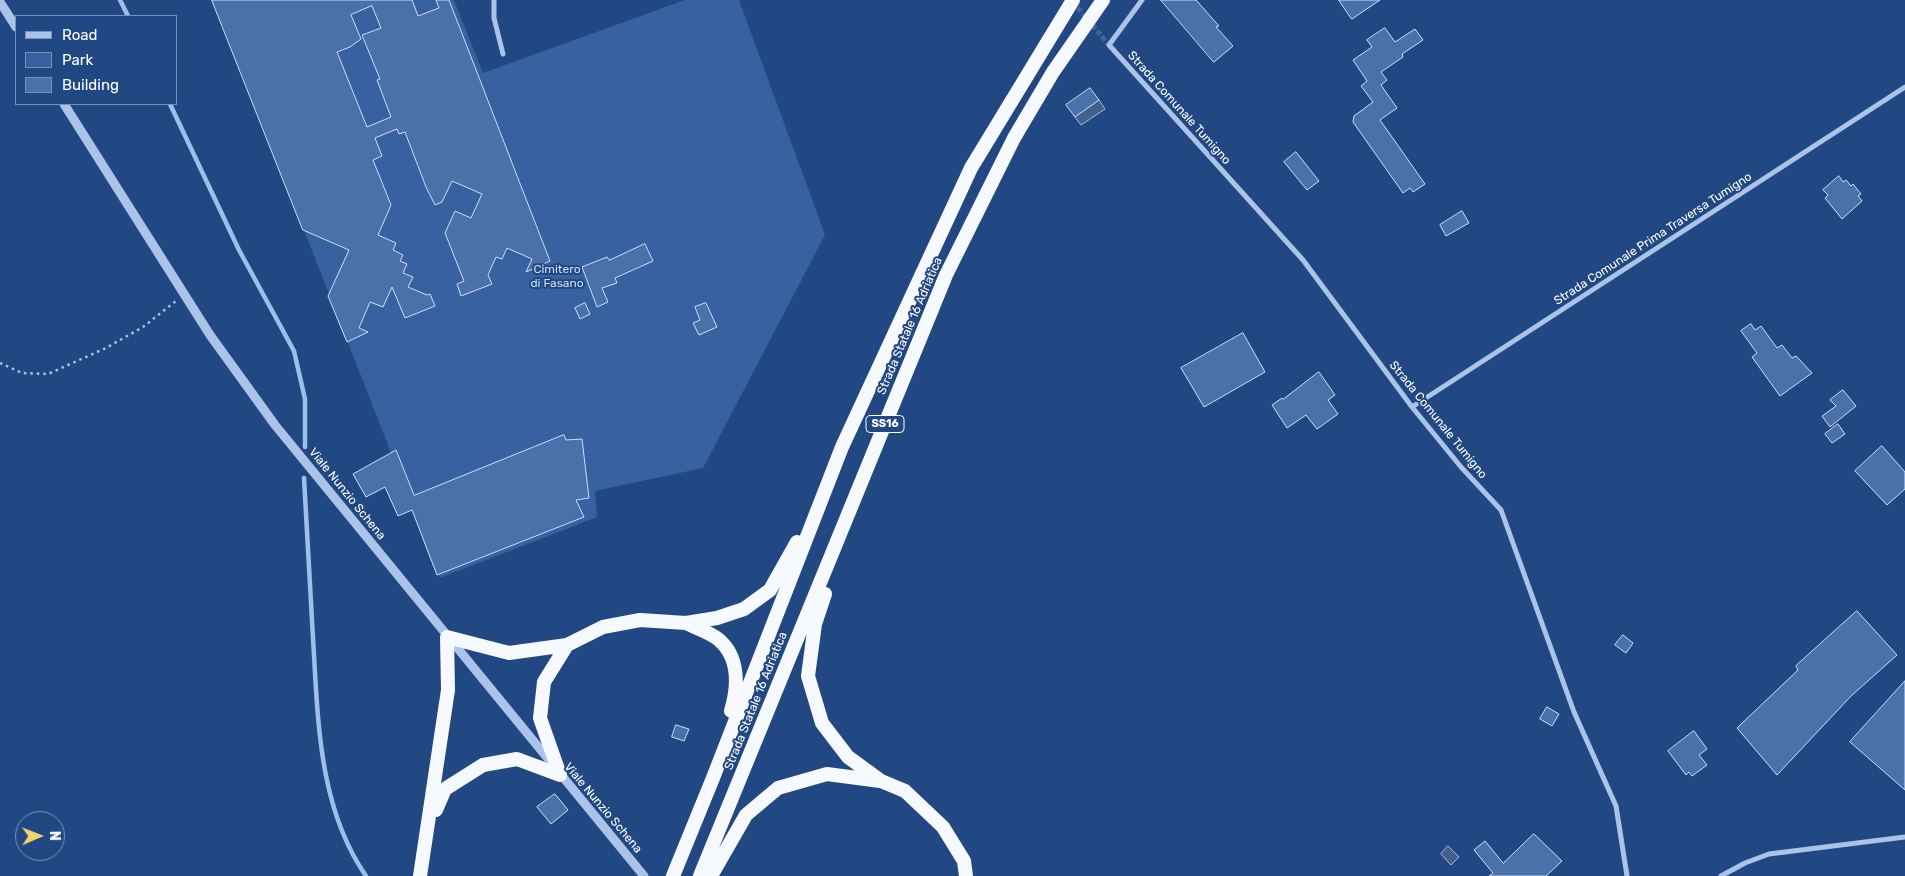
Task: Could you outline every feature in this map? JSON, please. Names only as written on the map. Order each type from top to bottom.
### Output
[{"type":"highway","name":"Strada Statale 16 Adriatica","points":[[673,876],[842,447],[971,168],[1073,0]]},
{"type":"highway","name":"Strada Statale 16 Adriatica","points":[[705,873],[946,276],[1014,138],[1053,72],[1103,0]]},
{"type":"highway","points":[[420,876],[448,690],[447,637],[509,653],[567,645],[603,627],[640,620],[686,623],[717,618],[744,609],[770,590],[792,553],[842,447]]},
{"type":"highway","points":[[858,491],[815,624],[808,676],[822,723],[848,757],[881,781],[905,791],[943,827],[964,862],[966,876]]},
{"type":"highway","points":[[686,623],[718,640],[734,659],[737,691],[713,778]]},
{"type":"highway","points":[[560,775],[540,718],[544,682],[567,645]]},
{"type":"highway","points":[[428,829],[445,789],[483,765],[517,759],[560,775]]},
{"type":"highway","points":[[705,873],[746,815],[778,788],[827,774],[881,781]]},
{"type":"street","points":[[494,0],[494,18],[503,54]]},
{"type":"street","name":"Strada Comunale Tumigno","points":[[1142,0],[1109,45],[1303,260],[1412,407],[1461,467],[1501,510],[1574,712],[1616,806],[1628,876]]},
{"type":"street","points":[[0,2],[15,25]]},
{"type":"street","name":"Strada Comunale Prima Traversa Tumigno","points":[[1412,407],[1905,87]]},
{"type":"street","name":"Viale Nunzio Schena","points":[[65,105],[210,335],[276,425],[447,637],[644,876]]},
{"type":"street","points":[[1721,876],[1745,863],[1769,854],[1905,837]]},
{"type":"path","points":[[0,363],[22,373],[48,374],[106,348],[143,327],[185,295]]},
{"type":"green space","name":"Cimitero di Fasano","points":[[218,0],[454,0],[483,73],[685,0],[739,0],[825,235],[703,468],[595,491],[597,517],[440,578],[284,179]]},
{"type":"shaded area","points":[[1099,100],[1105,109],[1081,125],[1075,117]]},
{"type":"shaded area","points":[[1448,846],[1459,857],[1451,865],[1441,854]]},
{"type":"building","points":[[212,0],[412,0],[418,16],[439,8],[436,0],[449,0],[550,261],[526,272],[532,259],[507,248],[502,259],[496,257],[488,275],[492,284],[461,296],[457,284],[464,281],[445,233],[455,211],[471,218],[482,194],[452,181],[442,202],[435,205],[405,132],[399,134],[397,129],[375,138],[382,156],[373,160],[391,205],[378,235],[396,243],[393,250],[403,255],[400,261],[407,264],[403,273],[413,277],[408,287],[427,295],[430,294],[435,306],[405,318],[392,287],[383,307],[370,302],[359,328],[368,332],[347,342],[328,296],[349,250],[303,230]],"holes":[[[372,6],[381,28],[362,35],[380,79],[377,80],[391,117],[367,127],[337,52],[350,47],[361,39],[351,15]]]},
{"type":"building","points":[[1161,0],[1196,0],[1219,26],[1216,27],[1233,46],[1214,62]]},
{"type":"building","points":[[1339,0],[1380,0],[1352,19]]},
{"type":"building","points":[[1385,28],[1395,42],[1415,29],[1423,40],[1402,54],[1403,57],[1381,72],[1387,80],[1381,85],[1397,108],[1380,120],[1425,184],[1413,192],[1410,188],[1403,193],[1353,122],[1354,116],[1373,102],[1361,86],[1367,81],[1353,60],[1372,47],[1367,40]]},
{"type":"building","points":[[1090,88],[1099,100],[1075,117],[1066,105]]},
{"type":"building","points":[[1296,152],[1319,181],[1307,190],[1284,162]]},
{"type":"building","points":[[1839,176],[1843,182],[1846,180],[1851,186],[1853,184],[1861,194],[1858,196],[1862,201],[1842,219],[1825,198],[1828,195],[1823,190]]},
{"type":"building","points":[[1462,211],[1469,223],[1446,236],[1440,225]]},
{"type":"building","points":[[645,244],[653,261],[615,278],[617,283],[602,288],[608,302],[597,307],[582,267],[607,257],[609,260]]},
{"type":"building","points":[[585,303],[590,314],[580,319],[575,308]]},
{"type":"building","points":[[706,303],[717,327],[699,335],[693,323],[700,320],[695,307]]},
{"type":"building","points":[[1751,324],[1755,330],[1761,326],[1777,348],[1782,345],[1792,358],[1796,356],[1812,373],[1780,396],[1752,357],[1757,353],[1741,331]]},
{"type":"building","points":[[1243,333],[1265,372],[1204,407],[1181,368]]},
{"type":"building","points":[[1319,372],[1335,395],[1328,400],[1338,414],[1317,429],[1306,415],[1287,428],[1272,405]]},
{"type":"building","points":[[1843,390],[1856,406],[1830,427],[1822,416],[1836,406],[1830,400]]},
{"type":"building","points":[[1838,424],[1845,434],[1832,443],[1825,434]]},
{"type":"building","points":[[564,435],[566,440],[582,439],[589,498],[576,500],[584,517],[437,575],[412,510],[398,516],[385,487],[366,497],[353,474],[396,450],[414,495]]},
{"type":"building","points":[[1882,446],[1905,472],[1905,489],[1887,505],[1855,471]]},
{"type":"building","points":[[1857,611],[1897,655],[1851,696],[1777,775],[1737,728],[1798,670],[1796,666]]},
{"type":"building","points":[[1623,635],[1633,643],[1626,653],[1615,645]]},
{"type":"building","points":[[1905,681],[1905,790],[1850,742]]},
{"type":"building","points":[[1547,707],[1559,714],[1552,726],[1540,719]]},
{"type":"building","points":[[676,725],[689,729],[684,741],[672,737]]},
{"type":"building","points":[[1694,731],[1707,749],[1699,755],[1707,765],[1692,776],[1689,772],[1686,775],[1668,751]]},
{"type":"building","points":[[555,794],[568,810],[551,824],[537,807]]},
{"type":"building","points":[[1534,834],[1562,861],[1546,876],[1489,876],[1493,873],[1474,850],[1485,841],[1503,863]]},
{"type":"waterway","points":[[120,0],[128,15]]},
{"type":"waterway","points":[[170,105],[239,250],[294,351],[305,399],[305,447]]},
{"type":"waterway","points":[[304,478],[319,730],[323,761],[338,821],[350,849],[366,876]]},
{"type":"tunnel","points":[[1073,2],[1109,45]]}]
